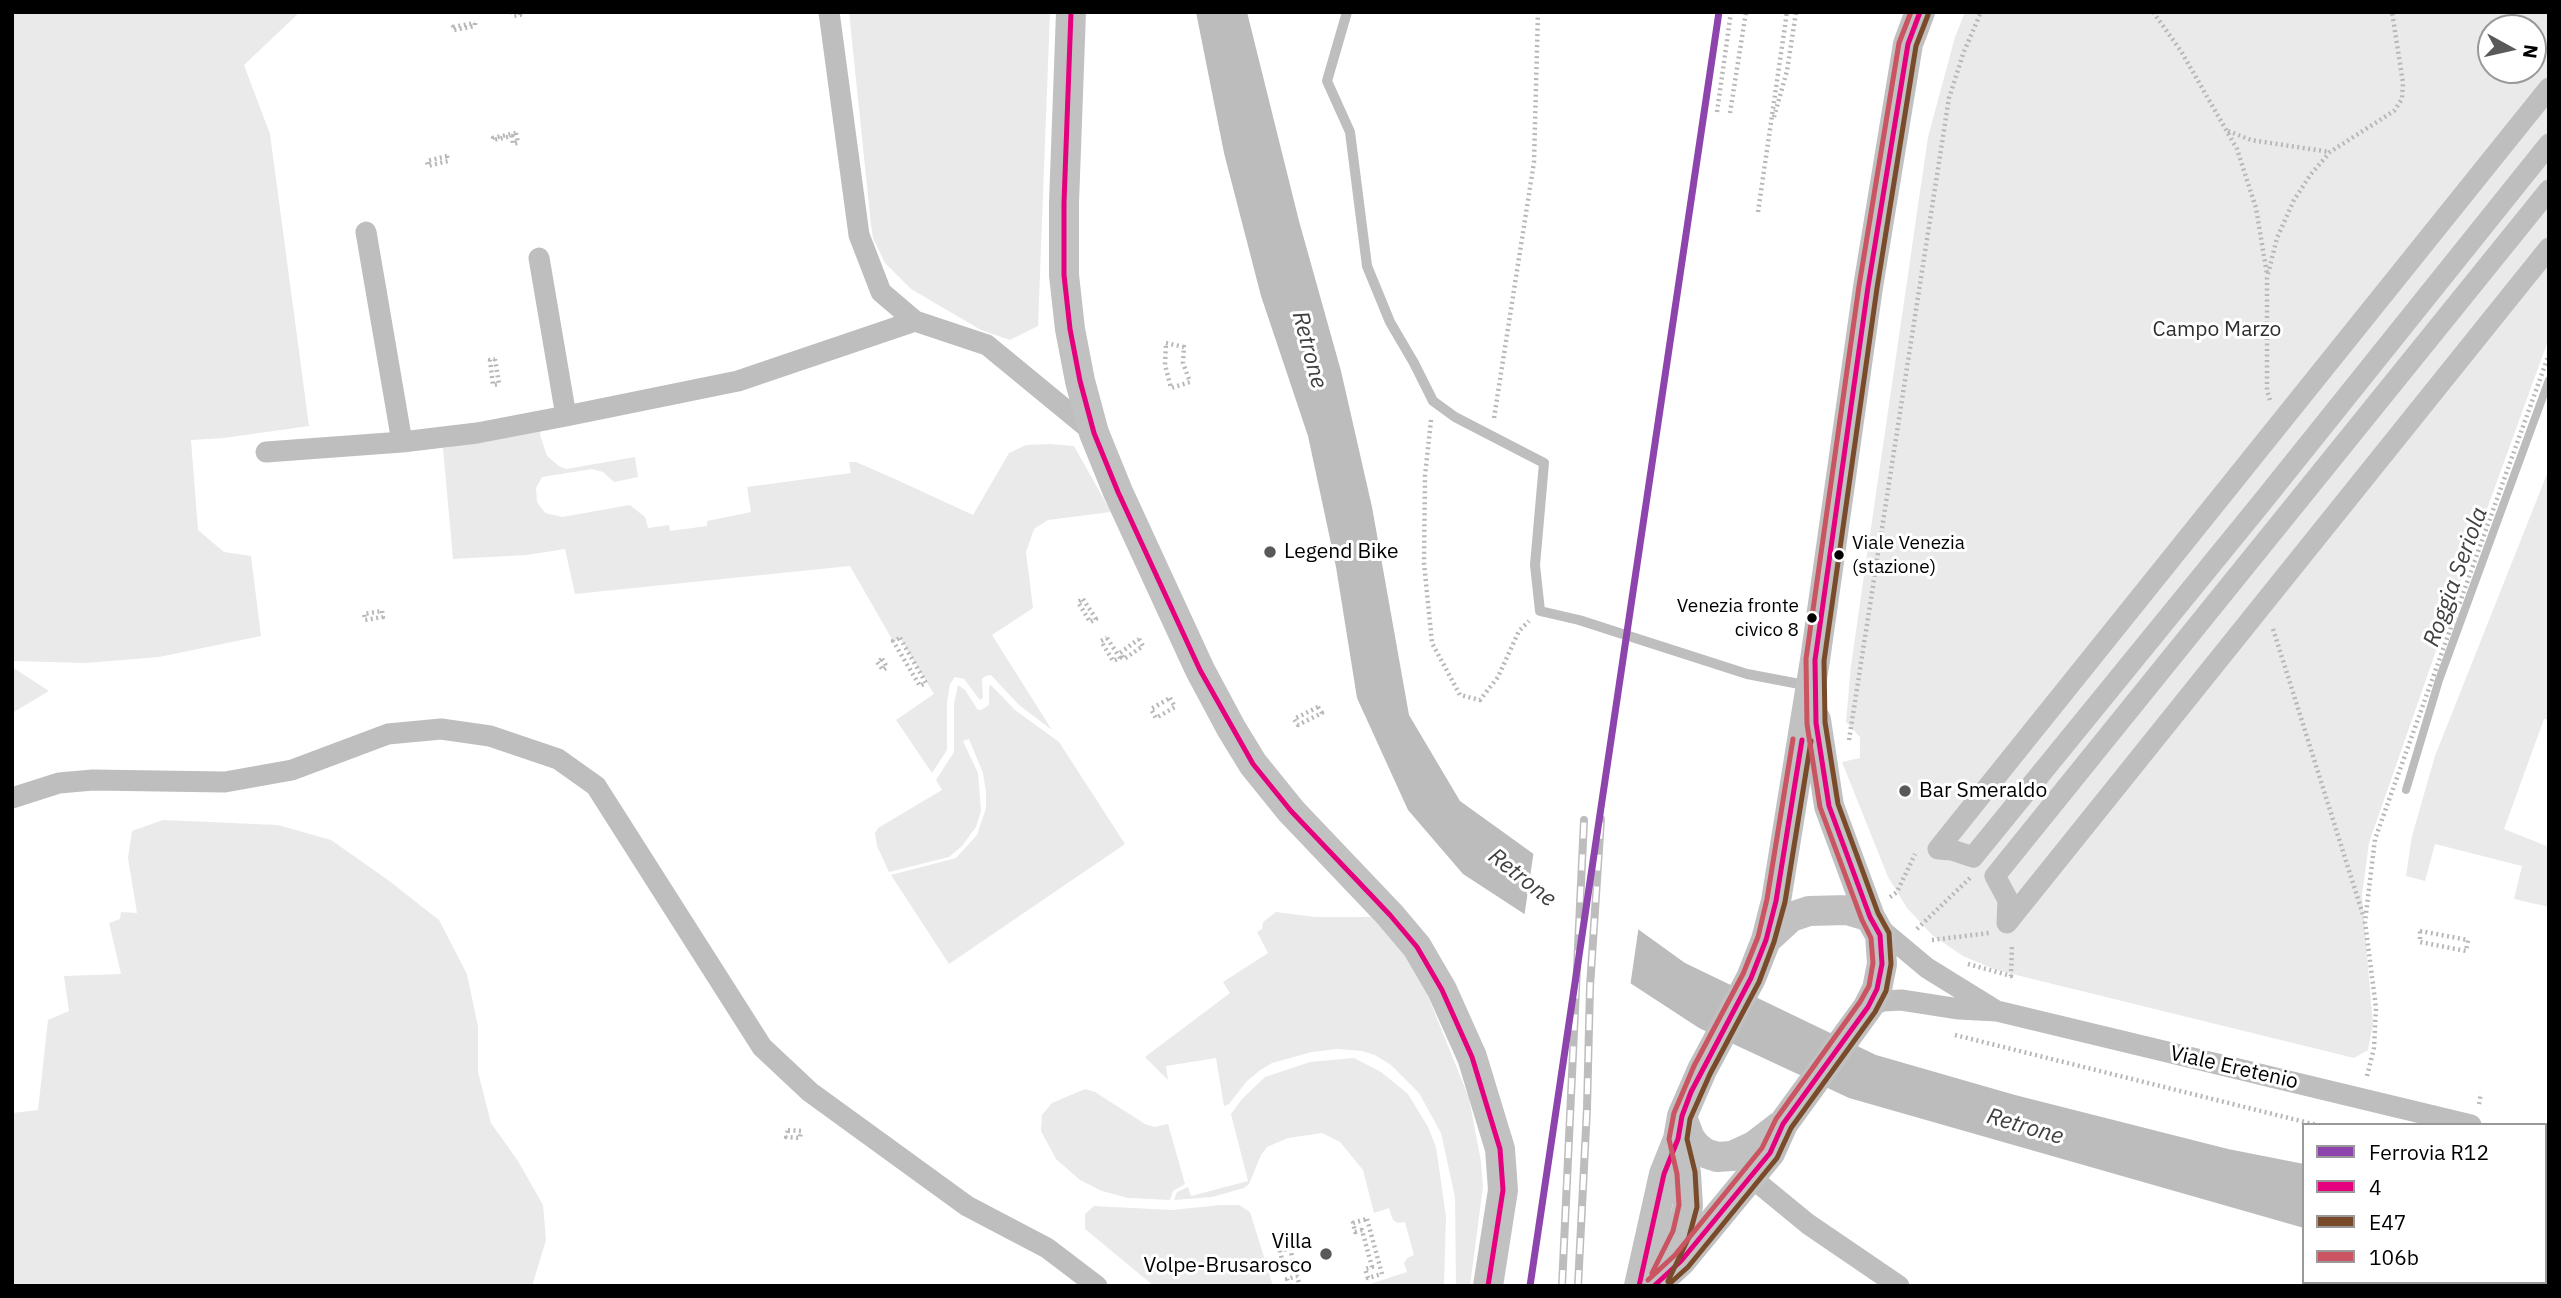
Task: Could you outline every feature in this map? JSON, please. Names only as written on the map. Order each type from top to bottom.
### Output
[{"type":"main road","points":[[1071,12],[1064,275],[1070,329],[1094,433],[1118,492],[1194,657],[1253,764],[1291,811],[1417,947],[1442,990],[1472,1056],[1500,1149],[1503,1190],[1488,1286]]},
{"type":"main road","points":[[1651,1284],[1664,1174],[1702,1070],[1751,978],[1766,940],[1776,901],[1813,673],[1870,274],[1908,44],[1920,12]]},
{"type":"main road","points":[[1651,1284],[1681,1261],[1752,1178],[1770,1153],[1783,1124],[1862,1016],[1877,989],[1882,964],[1881,917],[1829,806],[1816,723],[1813,673]]},
{"type":"main road","points":[[1766,940],[1791,917],[1809,911],[1847,910],[1881,917]]},
{"type":"main road","points":[[1680,1128],[1696,1146],[1717,1157],[1732,1156],[1754,1146],[1783,1124]]},
{"type":"street","points":[[830,12],[859,235],[881,292],[915,321],[987,345],[1094,433]]},
{"type":"street","points":[[2549,88],[1938,849],[1952,850],[1973,857],[2246,523],[2549,144]]},
{"type":"street","points":[[2549,190],[1995,876],[2008,900],[2007,923],[2549,248]]},
{"type":"street","points":[[366,232],[402,442]]},
{"type":"street","points":[[539,258],[566,416]]},
{"type":"street","points":[[266,452],[402,442],[477,433],[566,416],[738,381],[915,321]]},
{"type":"street","points":[[12,798],[59,783],[93,780],[225,782],[292,770],[388,734],[441,729],[489,736],[558,759],[596,786],[762,1046],[810,1092],[967,1206],[1047,1248],[1097,1286]]},
{"type":"street","name":"Viale Eretenio","points":[[1881,917],[1927,968],[1997,1011]]},
{"type":"street","name":"Viale Eretenio","points":[[1862,1016],[1883,1001],[1901,1000],[1959,1009],[1997,1011],[2463,1123]]},
{"type":"street","points":[[2547,1161],[2548,1143]]},
{"type":"street","points":[[1752,1178],[1808,1224],[1899,1286]]},
{"type":"lane","points":[[1347,12],[1327,81],[1350,132],[1367,266],[1390,322],[1433,401],[1455,417],[1544,463],[1535,565],[1540,611],[1579,620],[1747,674],[1813,673]]},
{"type":"path","points":[[512,12],[513,16],[520,15],[520,12]]},
{"type":"path","points":[[1490,435],[1534,162],[1538,12]]},
{"type":"path","points":[[1717,112],[1731,12]]},
{"type":"path","points":[[1730,113],[1746,12]]},
{"type":"path","points":[[1758,212],[1787,12]]},
{"type":"path","points":[[1768,140],[1787,71],[1797,12]]},
{"type":"path","points":[[1849,744],[1949,98],[1980,12]]},
{"type":"path","points":[[2152,12],[2181,51],[2237,149],[2256,208],[2267,278],[2267,390],[2274,412]]},
{"type":"path","points":[[2267,278],[2277,239],[2294,200],[2311,174],[2330,152],[2394,111],[2402,99],[2403,83],[2392,12]]},
{"type":"path","points":[[2227,131],[2251,140],[2330,152]]},
{"type":"path","points":[[516,133],[518,143],[513,144],[512,136],[493,138],[516,133]]},
{"type":"path","points":[[1166,343],[1184,347],[1183,363],[1190,382],[1171,388],[1165,365],[1166,343]]},
{"type":"path","points":[[2365,922],[2375,839],[2384,809],[2549,354]]},
{"type":"path","points":[[495,359],[499,384],[493,385],[489,360],[495,359]]},
{"type":"path","points":[[1433,401],[1425,476],[1424,563],[1432,643],[1460,695],[1480,700],[1498,677],[1519,631],[1540,611]]},
{"type":"path","points":[[1083,599],[1096,619],[1090,622],[1078,602],[1083,599]]},
{"type":"path","points":[[2271,621],[2365,922],[2376,1008],[2374,1048],[2369,1066]]},
{"type":"path","points":[[900,638],[926,683],[920,686],[893,641],[900,638]]},
{"type":"path","points":[[1107,638],[1120,658],[1113,661],[1101,641],[1107,638]]},
{"type":"path","points":[[1139,639],[1143,646],[1124,659],[1120,653],[1139,639]]},
{"type":"path","points":[[1170,698],[1175,707],[1156,718],[1152,709],[1170,698]]},
{"type":"path","points":[[1318,707],[1322,713],[1297,725],[1294,719],[1318,707]]},
{"type":"path","points":[[1881,917],[1884,887]]},
{"type":"path","points":[[1910,922],[1939,947]]},
{"type":"path","points":[[2420,931],[2468,940],[2466,951],[2420,942],[2420,931]]},
{"type":"path","points":[[1957,959],[2011,976],[2012,942]]},
{"type":"path","points":[[1991,1044],[2309,1123]]},
{"type":"path","points":[[1367,1219],[1382,1274],[1368,1278],[1365,1269],[1373,1267],[1362,1230],[1355,1232],[1353,1223],[1367,1219]]},
{"type":"path","points":[[1290,1248],[1294,1265],[1284,1268],[1280,1251],[1290,1248]]},
{"type":"path","points":[[1289,1286],[1287,1279],[1297,1276],[1300,1286]]},
{"type":"green space","points":[[12,12],[300,12],[244,65],[270,134],[309,426],[191,440],[198,530],[224,552],[251,556],[261,636],[159,657],[86,663],[12,661]]},
{"type":"green space","points":[[849,12],[1050,12],[1038,326],[1010,340],[981,330],[911,289],[885,263],[873,238],[871,225]]},
{"type":"green space","name":"Campo Marzo","points":[[1965,12],[2549,12],[2549,338],[2369,843],[2362,895],[2373,1024],[2368,1050],[2354,1058],[1996,970],[1963,956],[1932,935],[1907,908],[1888,877],[1842,762],[1860,758],[1860,737],[1846,722],[1851,665],[1928,137],[1955,37]]},
{"type":"green space","points":[[541,430],[547,456],[559,466],[566,469],[635,457],[638,477],[614,482],[603,472],[592,469],[542,477],[536,488],[537,502],[545,513],[562,517],[630,505],[645,517],[648,528],[669,525],[670,531],[707,526],[707,521],[751,512],[747,487],[851,473],[849,462],[856,462],[973,515],[1009,453],[1026,445],[1074,446],[1111,512],[1048,520],[1034,529],[1026,552],[1033,608],[992,635],[1052,730],[1019,705],[991,675],[982,679],[983,698],[980,700],[964,679],[955,677],[950,684],[947,703],[947,750],[932,773],[896,720],[934,694],[900,638],[893,641],[850,566],[575,594],[565,549],[527,555],[453,559],[443,448]]},
{"type":"green space","points":[[2549,469],[2549,720],[2544,719],[2504,829],[2549,847],[2549,907],[2514,899],[2522,866],[2435,844],[2425,881],[2406,876],[2412,836],[2435,756]]},
{"type":"green space","points":[[12,667],[49,691],[12,713]]},
{"type":"green space","points":[[958,685],[965,690],[978,710],[981,710],[989,705],[991,685],[1015,710],[1059,742],[1125,844],[949,964],[891,875],[956,858],[977,835],[986,808],[986,792],[983,773],[969,739],[963,741],[978,773],[981,811],[976,827],[962,846],[949,857],[889,872],[877,846],[875,833],[878,828],[942,790],[936,780],[954,752],[954,704]]},
{"type":"green space","points":[[163,820],[278,825],[331,840],[439,920],[467,974],[478,1027],[478,1072],[491,1123],[518,1161],[543,1205],[546,1240],[532,1286],[12,1286],[12,1113],[38,1110],[48,1020],[69,1011],[64,976],[121,974],[109,923],[120,919],[121,912],[137,913],[128,858],[132,831]]},
{"type":"green space","points":[[1276,912],[1315,917],[1376,917],[1411,954],[1469,1098],[1481,1162],[1483,1186],[1470,1286],[1456,1286],[1455,1197],[1441,1133],[1419,1093],[1391,1065],[1362,1051],[1337,1049],[1312,1052],[1272,1063],[1247,1081],[1229,1104],[1224,1106],[1216,1058],[1166,1066],[1168,1080],[1145,1057],[1230,993],[1223,982],[1268,953],[1257,932],[1262,929],[1263,922]]},
{"type":"green space","points":[[1354,1058],[1381,1072],[1408,1094],[1428,1127],[1436,1147],[1446,1216],[1444,1286],[1370,1286],[1407,1272],[1404,1263],[1414,1255],[1405,1222],[1398,1223],[1393,1220],[1389,1208],[1374,1213],[1363,1170],[1340,1142],[1322,1133],[1288,1138],[1267,1147],[1249,1184],[1244,1188],[1212,1197],[1174,1200],[1177,1192],[1188,1187],[1191,1196],[1248,1181],[1231,1114],[1265,1077],[1310,1062]]},
{"type":"green space","points":[[1085,1089],[1095,1092],[1145,1124],[1154,1127],[1168,1124],[1185,1184],[1173,1191],[1170,1200],[1128,1198],[1102,1191],[1080,1180],[1056,1159],[1041,1131],[1042,1115],[1052,1103]]},
{"type":"green space","points":[[1239,1205],[1250,1212],[1273,1286],[1154,1286],[1085,1229],[1085,1214],[1094,1206],[1172,1210]]},
{"type":"water","name":"Retrone","points":[[1196,12],[1247,12],[1299,221],[1341,371],[1372,507],[1409,715],[1460,801],[1685,963],[1876,1055],[2015,1095],[2228,1149],[2302,1164],[2302,1227],[1849,1098],[1699,1028],[1463,874],[1408,810],[1357,698],[1336,567],[1308,436],[1261,296],[1224,153]]},
{"type":"pier","points":[[1534,850],[1639,925],[1630,987],[1524,918]]},
{"type":"pier","points":[[2547,1208],[2549,1208],[2547,1278]]},
{"type":"waterway","name":"Roggia Seriola","points":[[2406,790],[2439,680],[2549,380]]},
{"type":"railway","points":[[1578,1286],[1590,987],[1601,819]]},
{"type":"railway","points":[[1562,1286],[1584,820]]},
{"type":"rail line","name":"R12","points":[[1530,1286],[1719,12]]},
{"type":"transit line","name":"4","points":[[1071,12],[1064,275],[1070,329],[1094,433],[1118,492],[1200,670],[1253,764],[1291,811],[1417,947],[1442,990],[1472,1057],[1500,1149],[1503,1190],[1488,1286]]},
{"type":"transit line","name":"106b","points":[[1648,1280],[1675,1255],[1762,1148],[1776,1119],[1869,986],[1873,963],[1871,938],[1820,807],[1807,724],[1806,659],[1859,286],[1899,43],[1911,12]]},
{"type":"transit line","name":"4","points":[[1654,1286],[1681,1261],[1770,1153],[1783,1124],[1868,1007],[1877,989],[1882,964],[1880,935],[1870,917],[1829,806],[1816,723],[1815,660],[1868,287],[1908,44],[1920,12]]},
{"type":"transit line","name":"E47","points":[[1667,1286],[1688,1267],[1777,1158],[1791,1128],[1875,1012],[1886,991],[1891,964],[1889,933],[1878,913],[1838,804],[1825,722],[1824,661],[1877,288],[1916,46],[1928,15]]},
{"type":"transit line","name":"106b","points":[[1652,1273],[1673,1231],[1679,1205],[1677,1174],[1669,1139],[1674,1113],[1694,1066],[1743,974],[1758,937],[1767,899],[1793,739]]},
{"type":"transit line","name":"4","points":[[1639,1286],[1664,1174],[1678,1139],[1682,1116],[1691,1092],[1751,978],[1766,940],[1776,901],[1802,740]]},
{"type":"transit line","name":"E47","points":[[1668,1281],[1689,1237],[1697,1207],[1695,1172],[1687,1139],[1690,1119],[1710,1074],[1759,982],[1774,942],[1785,902],[1811,741]]},
{"type":"place","name":"Legend Bike","points":[[1270,552]]},
{"type":"place","name":"Viale Venezia (stazione)","points":[[1839,555]]},
{"type":"place","name":"Venezia fronte civico 8","points":[[1812,618]]},
{"type":"place","name":"Bar Smeraldo","points":[[1905,791]]},
{"type":"place","name":"Villa Volpe-Brusarosco","points":[[1326,1254]]}]
